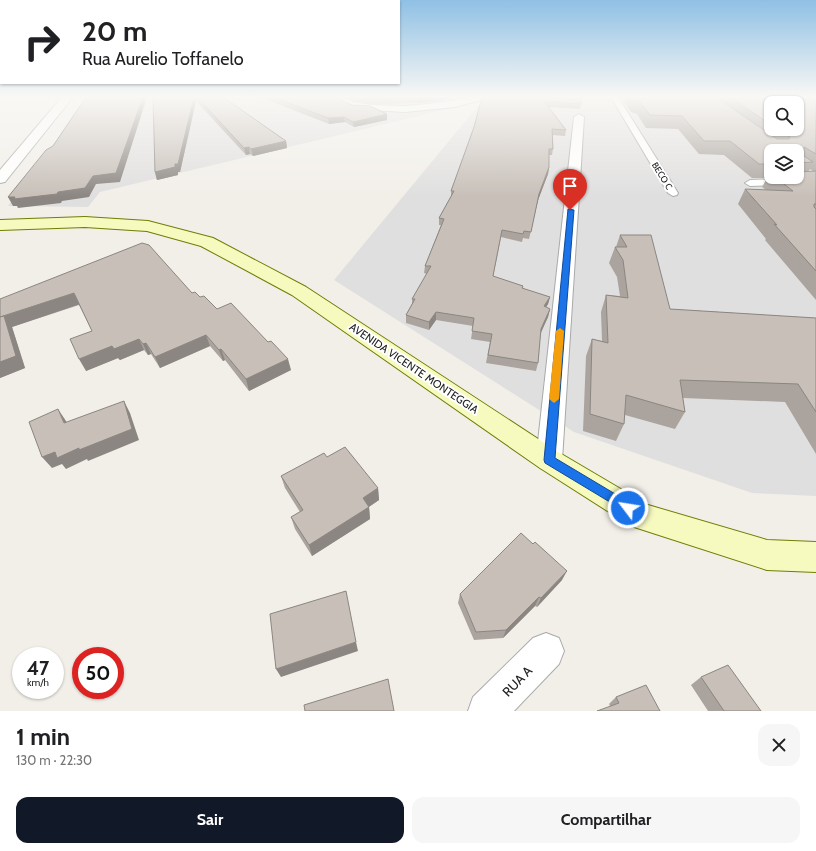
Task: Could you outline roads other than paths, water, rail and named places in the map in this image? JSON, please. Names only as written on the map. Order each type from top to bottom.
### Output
[{"type":"main road","name":"AVENIDA VICENTE MONTEGGIA","points":[[0,225],[85,222],[148,226],[207,242],[299,290],[549,460],[641,516],[767,555],[816,557]]},
{"type":"street","points":[[0,180],[41,130]]},
{"type":"street","points":[[549,460],[577,130]]},
{"type":"street","name":"RUA A","points":[[487,711],[546,650]]},
{"type":"lane","name":"BECO C","points":[[635,130],[673,192]]},
{"type":"lane","points":[[804,170],[816,178]]},
{"type":"lane","points":[[750,182],[816,181]]}]
